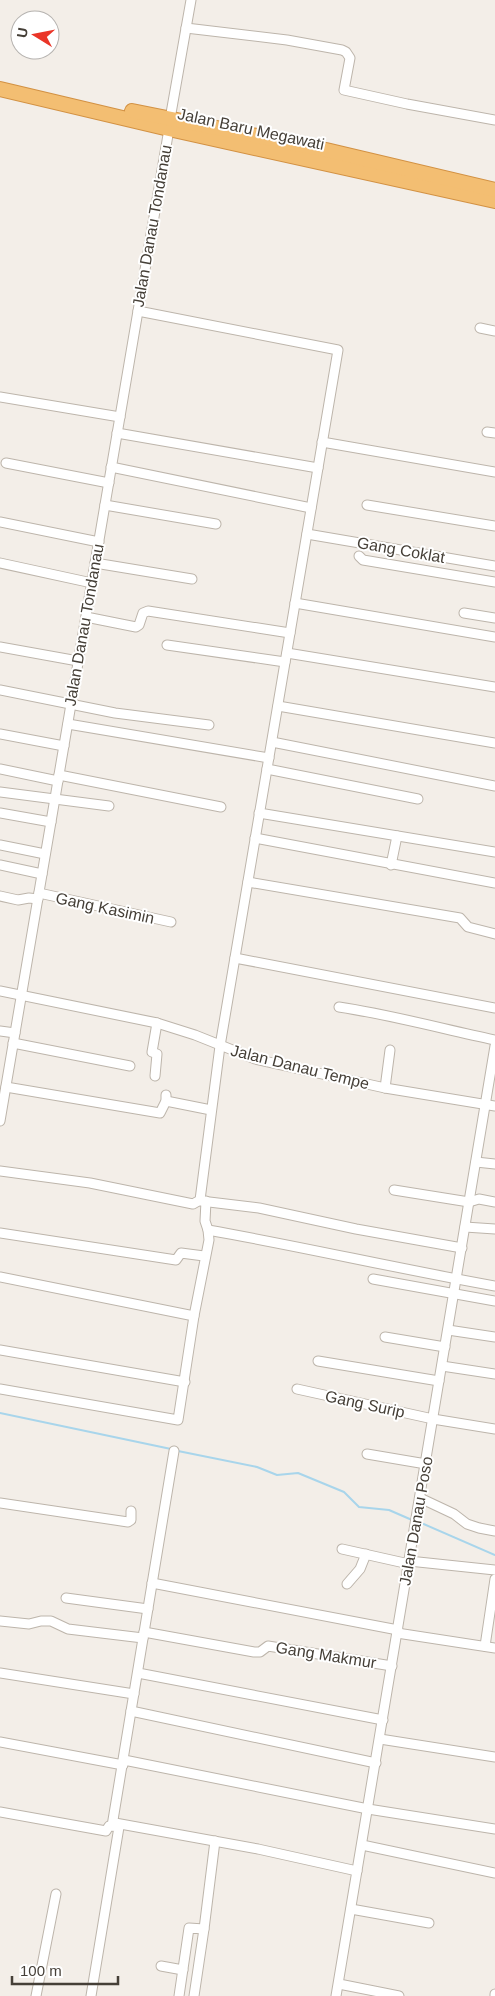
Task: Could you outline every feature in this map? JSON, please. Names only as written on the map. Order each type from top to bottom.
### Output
[{"type":"highway","name":"Jalan Baru Megawati","points":[[0,80],[34,93]]},
{"type":"highway","name":"Jalan Baru Megawati","points":[[0,89],[34,93],[430,180],[495,190]]},
{"type":"highway","name":"Jalan Baru Megawati","points":[[430,180],[495,201]]},
{"type":"street","name":"Jalan Danau Tondanau","points":[[0,1116],[6,1087],[4,1076],[15,1033],[191,0]]},
{"type":"street","points":[[186,28],[287,40],[342,50],[350,58],[344,90],[495,120]]},
{"type":"street","points":[[0,1389],[176,1420],[179,1418],[204,1256],[209,1240],[203,1201],[211,1110],[220,1046],[338,350],[138,311]]},
{"type":"street","points":[[480,328],[495,331]]},
{"type":"street","points":[[0,397],[120,417]]},
{"type":"street","points":[[117,433],[318,468]]},
{"type":"street","points":[[322,442],[495,472]]},
{"type":"street","points":[[6,464],[108,483]]},
{"type":"street","points":[[111,467],[311,508]]},
{"type":"street","points":[[105,505],[216,524]]},
{"type":"street","points":[[367,505],[495,526]]},
{"type":"street","points":[[0,522],[98,542]]},
{"type":"street","name":"Gang Coklat","points":[[307,534],[495,566]]},
{"type":"street","points":[[359,556],[363,560],[495,582]]},
{"type":"street","points":[[0,563],[92,582]]},
{"type":"street","points":[[95,563],[192,579]]},
{"type":"street","points":[[295,603],[495,637]]},
{"type":"street","points":[[86,617],[136,626],[139,625],[143,613],[148,611],[290,633]]},
{"type":"street","points":[[464,613],[495,618]]},
{"type":"street","points":[[167,645],[286,658],[495,687]]},
{"type":"street","points":[[0,647],[78,661]]},
{"type":"street","points":[[0,690],[115,713],[209,725]]},
{"type":"street","points":[[278,706],[495,744]]},
{"type":"street","points":[[68,724],[269,758]]},
{"type":"street","points":[[0,734],[64,746]]},
{"type":"street","points":[[272,742],[495,786]]},
{"type":"street","points":[[267,768],[418,799]]},
{"type":"street","points":[[0,769],[221,808]]},
{"type":"street","points":[[0,792],[109,806]]},
{"type":"street","points":[[0,812],[51,822]]},
{"type":"street","points":[[259,813],[495,852]]},
{"type":"street","points":[[391,864],[397,836]]},
{"type":"street","points":[[255,838],[495,883]]},
{"type":"street","points":[[0,845],[46,854]]},
{"type":"street","points":[[0,865],[42,874]]},
{"type":"street","points":[[248,882],[460,918],[468,926],[495,934]]},
{"type":"street","name":"Gang Kasimin","points":[[0,896],[18,900],[38,896],[171,922]]},
{"type":"street","points":[[235,958],[495,1008]]},
{"type":"street","name":"Jalan Danau Tempe","points":[[0,991],[157,1023],[195,1035],[255,1059],[386,1088],[495,1106]]},
{"type":"street","points":[[339,1007],[379,1013],[435,1028],[495,1040]]},
{"type":"street","points":[[155,1076],[157,1054],[152,1052],[157,1023]]},
{"type":"street","points":[[0,1031],[15,1033]]},
{"type":"street","points":[[13,1043],[130,1066]]},
{"type":"street","name":"Jalan Danau Poso","points":[[336,1996],[495,1046]]},
{"type":"street","points":[[386,1088],[390,1050]]},
{"type":"street","points":[[6,1087],[160,1112],[166,1098],[211,1110]]},
{"type":"street","points":[[476,1162],[495,1164]]},
{"type":"street","points":[[0,1171],[90,1183],[193,1204],[203,1201],[259,1208],[356,1229],[462,1248]]},
{"type":"street","points":[[394,1190],[469,1202],[479,1200],[495,1202]]},
{"type":"street","points":[[465,1227],[495,1229]]},
{"type":"street","points":[[208,1230],[495,1286]]},
{"type":"street","points":[[0,1233],[176,1260],[181,1253],[204,1256]]},
{"type":"street","points":[[0,1276],[194,1316]]},
{"type":"street","points":[[373,1279],[495,1301]]},
{"type":"street","points":[[448,1330],[495,1337]]},
{"type":"street","points":[[385,1337],[445,1348]]},
{"type":"street","points":[[0,1350],[185,1382]]},
{"type":"street","points":[[318,1361],[440,1381]]},
{"type":"street","points":[[442,1366],[495,1374]]},
{"type":"street","name":"Gang Surip","points":[[297,1389],[433,1419],[495,1429]]},
{"type":"street","points":[[113,1824],[174,1451]]},
{"type":"street","points":[[367,1454],[426,1464]]},
{"type":"street","points":[[420,1498],[454,1514],[467,1524],[495,1531]]},
{"type":"street","points":[[0,1503],[128,1522],[131,1511]]},
{"type":"street","points":[[342,1549],[409,1563],[495,1570]]},
{"type":"street","points":[[346,1584],[360,1569],[366,1554]]},
{"type":"street","points":[[152,1583],[398,1632],[490,1647],[495,1579]]},
{"type":"street","points":[[66,1598],[148,1609]]},
{"type":"street","name":"Gang Makmur","points":[[0,1620],[29,1624],[51,1621],[68,1629],[144,1635],[254,1652],[260,1652],[268,1646],[392,1666]]},
{"type":"street","points":[[0,1673],[134,1694]]},
{"type":"street","points":[[138,1673],[383,1720]]},
{"type":"street","points":[[131,1711],[376,1763]]},
{"type":"street","points":[[380,1739],[495,1757]]},
{"type":"street","points":[[0,1742],[124,1762],[368,1809],[495,1829]]},
{"type":"street","points":[[0,1812],[106,1831],[113,1824],[215,1841],[357,1871]]},
{"type":"street","points":[[91,1996],[119,1827],[113,1824]]},
{"type":"street","points":[[204,1929],[189,1928],[179,1993],[194,1994],[204,1929],[215,1841]]},
{"type":"street","points":[[362,1845],[495,1873]]},
{"type":"street","points":[[36,1996],[56,1894]]},
{"type":"street","points":[[351,1909],[429,1922]]},
{"type":"street","points":[[161,1966],[183,1970]]},
{"type":"street","points":[[339,1984],[398,1996]]},
{"type":"waterway","points":[[0,1413],[171,1449]]},
{"type":"waterway","points":[[178,1451],[257,1467],[277,1475],[298,1473],[344,1492],[359,1507],[389,1510],[412,1520]]},
{"type":"waterway","points":[[419,1522],[495,1555]]}]
